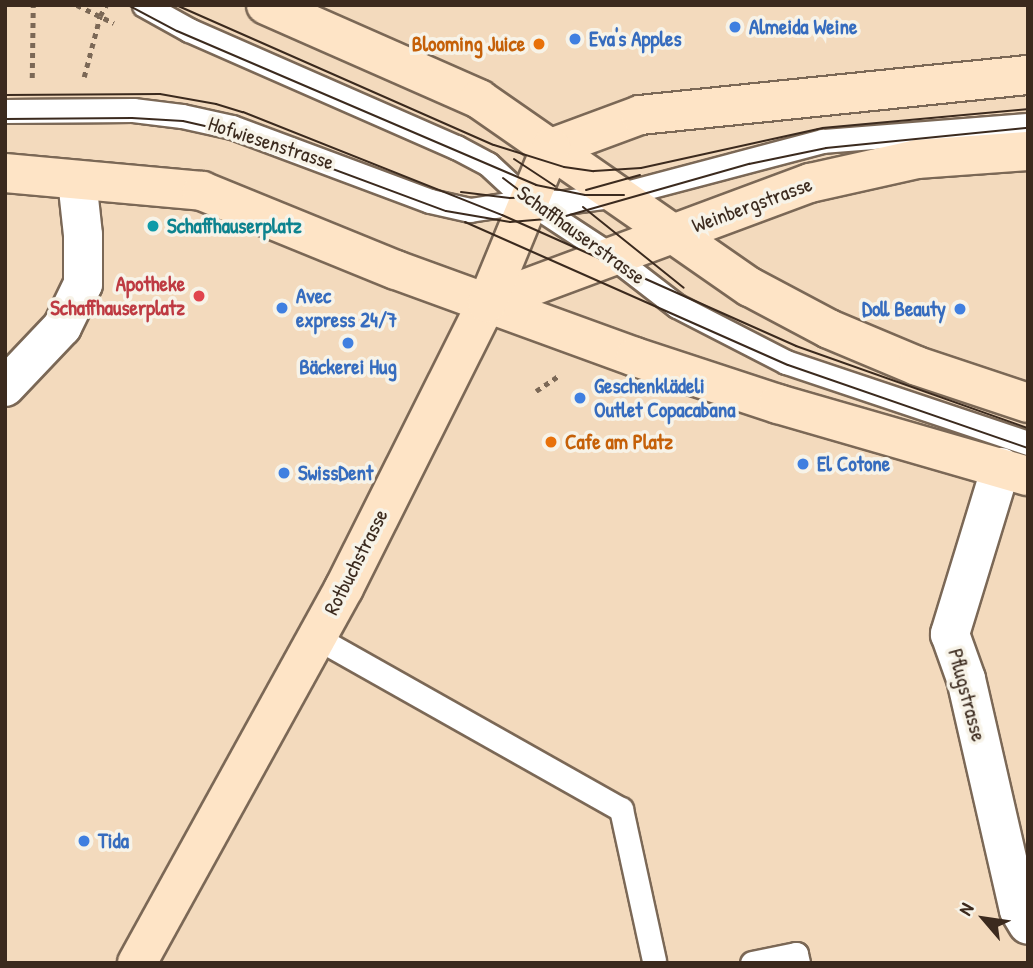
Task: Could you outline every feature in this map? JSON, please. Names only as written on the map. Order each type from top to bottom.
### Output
[{"type":"street","points":[[265,5],[479,99],[750,287],[829,329],[917,366],[1028,403]]},
{"type":"street","points":[[551,148],[640,115],[1028,75]]},
{"type":"street","name":"Rotbuchstrasse","points":[[137,963],[317,638],[487,303],[551,148]]},
{"type":"street","name":"Weinbergstrasse","points":[[487,303],[810,183],[917,159],[1028,151]]},
{"type":"street","points":[[5,173],[202,191],[396,270],[635,357],[778,404],[1019,462]]},
{"type":"street","points":[[5,387],[62,327],[83,284],[83,235],[77,180]]},
{"type":"street","name":"Pflugstrasse","points":[[1019,462],[950,634],[966,680],[1018,910],[1028,925]]},
{"type":"lane","name":"Schaffhauserstrasse","points":[[144,5],[189,30],[456,147],[488,164],[528,201],[612,256],[677,306],[786,362],[1019,462]]},
{"type":"lane","name":"Hofwiesenstrasse","points":[[5,111],[133,110],[182,116],[244,131],[450,206],[470,210],[528,201]]},
{"type":"lane","name":"Weinbergstrasse","points":[[528,201],[565,202],[618,195],[823,141],[1028,125]]},
{"type":"lane","points":[[317,638],[621,809],[654,960]]},
{"type":"lane","points":[[752,963],[796,954],[798,963]]},
{"type":"path","points":[[32,81],[33,5]]},
{"type":"path","points":[[77,5],[120,25]]},
{"type":"path","points":[[83,81],[100,16],[106,5]]},
{"type":"tram line","points":[[128,5],[177,31],[536,185],[585,195],[624,195]]},
{"type":"tram line","points":[[176,5],[494,145],[564,167],[594,171],[641,168],[823,128],[1028,109]]},
{"type":"tram line","points":[[5,95],[160,94],[243,112],[502,215],[796,346],[1028,428]]},
{"type":"tram line","points":[[5,119],[132,118],[183,121],[236,133],[446,211],[510,222],[559,218],[749,164],[826,148],[1028,128]]},
{"type":"tram line","points":[[514,159],[555,186]]},
{"type":"tram line","points":[[586,190],[640,175]]},
{"type":"tram line","points":[[503,178],[598,250]]},
{"type":"tram line","points":[[461,192],[510,198],[534,197]]},
{"type":"tram line","points":[[583,207],[684,288]]},
{"type":"tram line","points":[[465,222],[788,365],[1028,448]]},
{"type":"place","name":"Almeida Weine","points":[[735,27]]},
{"type":"place","name":"Eva's Apples","points":[[575,39]]},
{"type":"place","name":"Blooming Juice","points":[[539,44]]},
{"type":"place","name":"Schaffhauserplatz","points":[[153,226]]},
{"type":"place","name":"Apotheke Schaffhauserplatz","points":[[199,296]]},
{"type":"place","name":"Avec express 24/7","points":[[282,308]]},
{"type":"place","name":"Doll Beauty","points":[[960,309]]},
{"type":"place","name":"Bäckerei Hug","points":[[348,343]]},
{"type":"place","name":"Geschenklädeli Outlet Copacabana","points":[[580,398]]},
{"type":"place","name":"Cafe am Platz","points":[[551,442]]},
{"type":"place","name":"El Cotone","points":[[803,464]]},
{"type":"place","name":"SwissDent","points":[[284,473]]},
{"type":"place","name":"Tida","points":[[84,841]]}]
